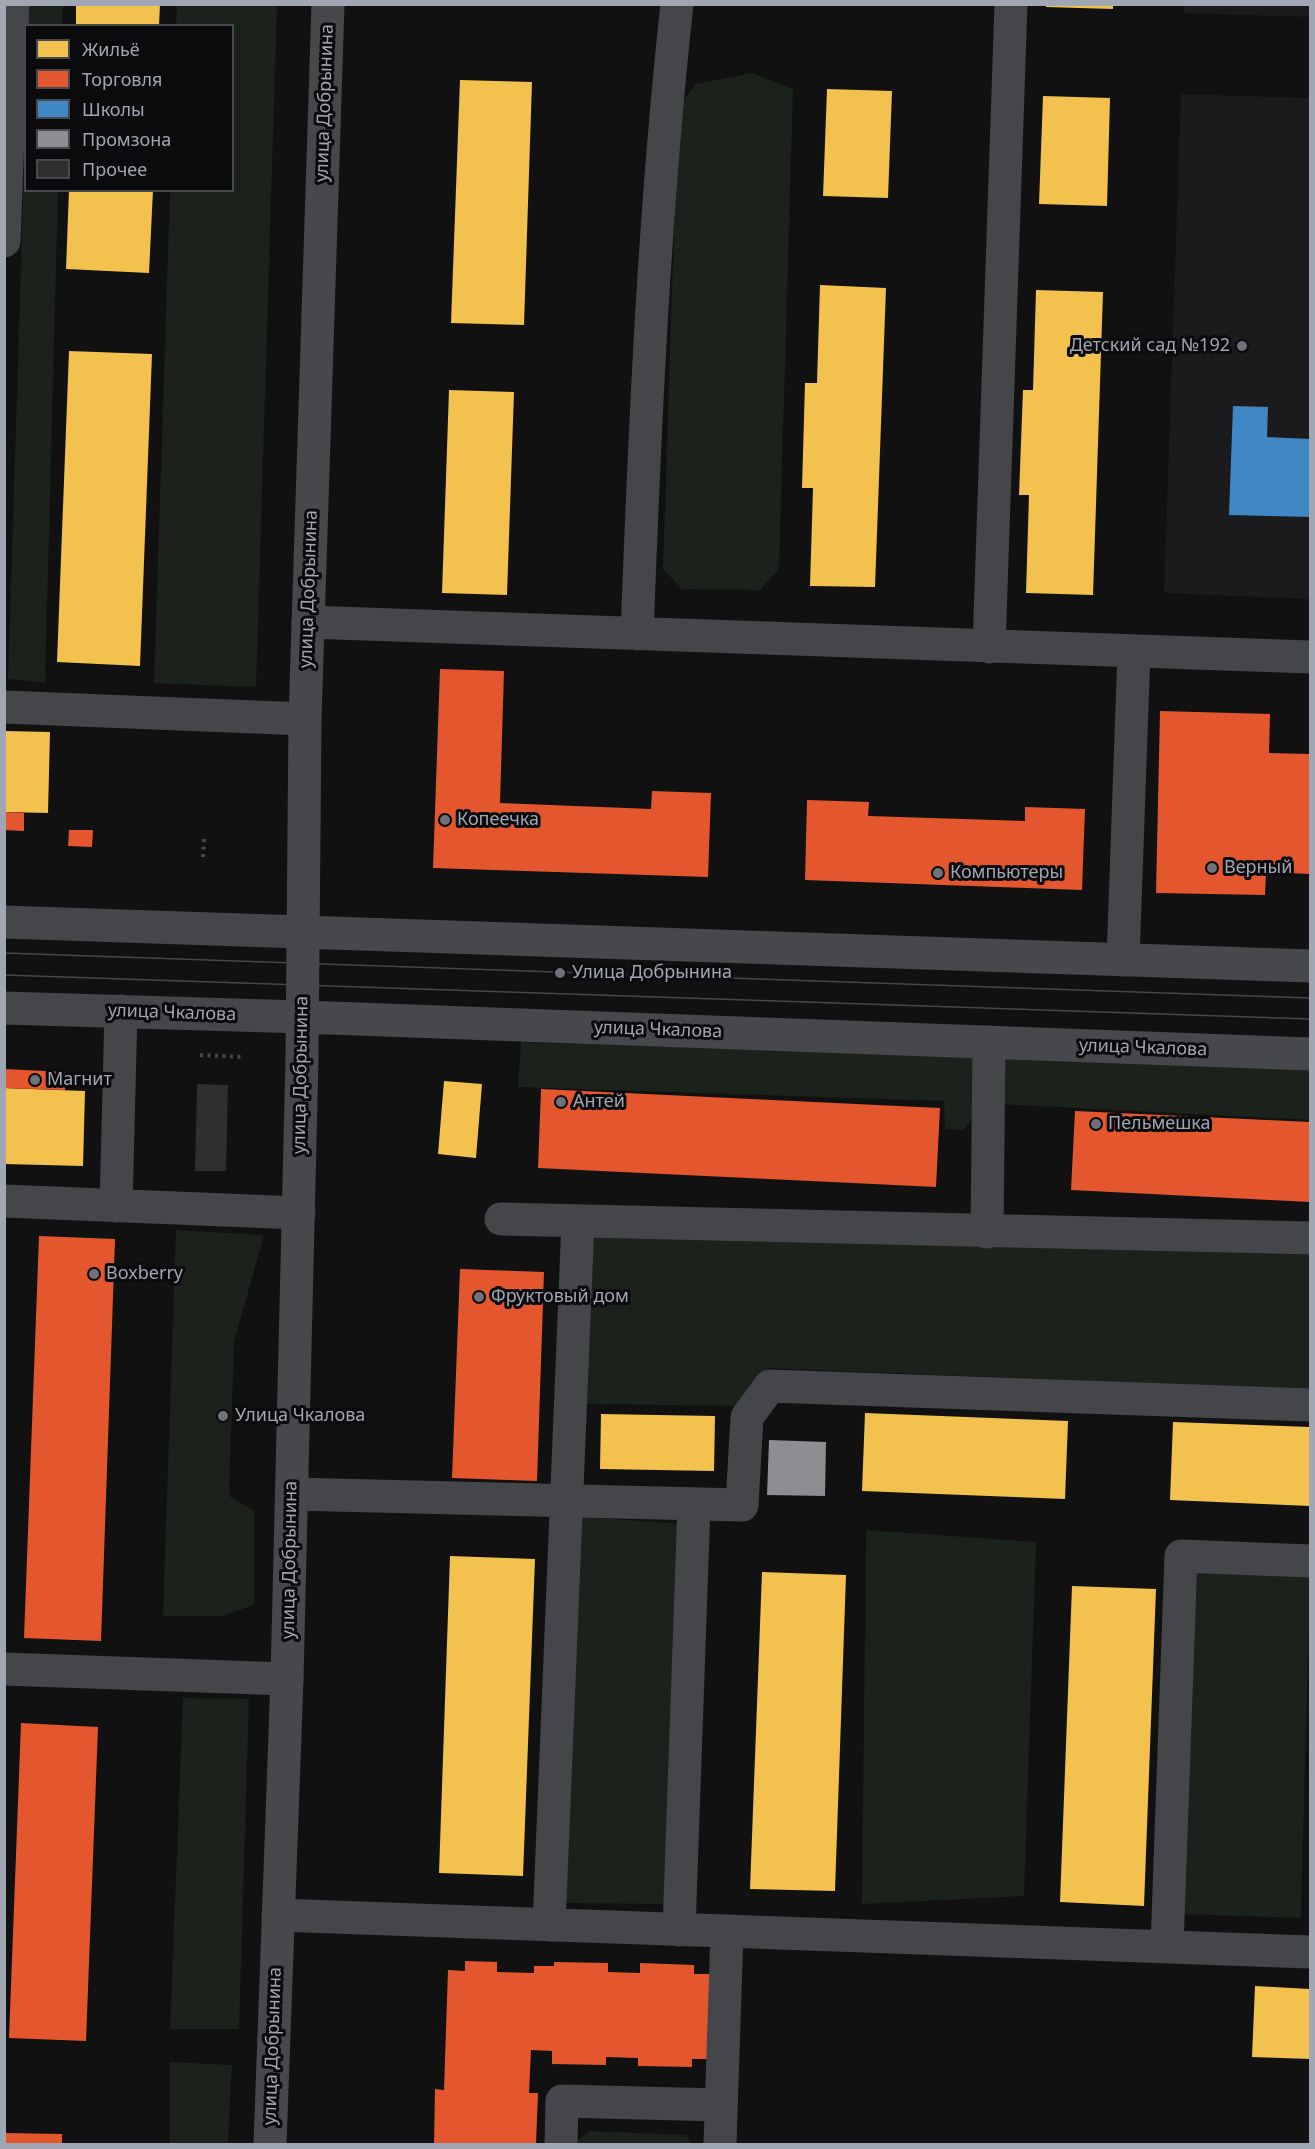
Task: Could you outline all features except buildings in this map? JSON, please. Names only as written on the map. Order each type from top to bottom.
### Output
[{"type":"main road","name":"улица Добрынина","points":[[270,2145],[287,1679],[303,1017],[305,719],[328,4]]},
{"type":"main road","points":[[303,932],[1311,966]]},
{"type":"main road","name":"улица Чкалова","points":[[303,1017],[1311,1054]]},
{"type":"street","points":[[4,241],[13,4]]},
{"type":"street","points":[[637,634],[647,373],[658,211],[677,4]]},
{"type":"street","points":[[989,646],[1011,4]]},
{"type":"street","points":[[308,622],[1311,657]]},
{"type":"street","points":[[1124,960],[1134,651]]},
{"type":"street","points":[[4,707],[305,719]]},
{"type":"street","points":[[4,922],[303,932]]},
{"type":"street","name":"улица Чкалова","points":[[4,1008],[303,1017]]},
{"type":"street","points":[[116,1206],[121,1011]]},
{"type":"street","points":[[987,1232],[989,1042]]},
{"type":"street","points":[[4,1201],[299,1213]]},
{"type":"street","points":[[501,1219],[1311,1239]]},
{"type":"street","points":[[549,1925],[578,1221]]},
{"type":"street","points":[[292,1494],[742,1505],[747,1417],[770,1386],[1311,1405]]},
{"type":"street","points":[[679,1930],[694,1505]]},
{"type":"street","points":[[1167,1946],[1180,1556],[1311,1561]]},
{"type":"street","points":[[4,1669],[287,1679]]},
{"type":"street","points":[[278,1915],[1311,1952]]},
{"type":"street","points":[[720,2145],[727,1932]]},
{"type":"street","points":[[561,2145],[562,2101],[721,2104]]},
{"type":"path","points":[[203,857],[204,839]]},
{"type":"path","points":[[200,1055],[244,1057]]},
{"type":"shaded area","points":[[30,5],[63,5],[62,24],[29,24]]},
{"type":"shaded area","points":[[177,5],[277,5],[256,687],[154,683],[170,192],[234,192],[234,24],[176,24]]},
{"type":"shaded area","points":[[1184,5],[1310,5],[1310,17],[1184,13]]},
{"type":"shaded area","points":[[752,73],[793,89],[779,569],[760,590],[682,589],[663,569],[678,108],[696,84]]},
{"type":"shaded area","name":"Детский сад №192","points":[[1181,94],[1310,98],[1310,599],[1164,593]]},
{"type":"shaded area","points":[[24,168],[24,192],[58,192],[45,683],[8,679]]},
{"type":"shaded area","points":[[521,1042],[979,1057],[977,1110],[964,1130],[945,1129],[944,1101],[518,1087]]},
{"type":"shaded area","points":[[1000,1055],[1310,1067],[1310,1120],[998,1104]]},
{"type":"shaded area","points":[[176,1230],[264,1235],[234,1342],[229,1496],[254,1511],[254,1605],[222,1616],[163,1616]]},
{"type":"shaded area","points":[[587,1236],[1310,1255],[1310,1390],[768,1368],[737,1406],[586,1404]]},
{"type":"shaded area","points":[[582,1517],[683,1524],[665,1904],[564,1903]]},
{"type":"shaded area","points":[[866,1530],[1036,1542],[1024,1896],[862,1904]]},
{"type":"shaded area","points":[[1197,1572],[1310,1576],[1301,1918],[1179,1914]]},
{"type":"shaded area","points":[[183,1698],[249,1699],[239,2029],[170,2029]]},
{"type":"shaded area","points":[[170,2062],[232,2065],[228,2144],[170,2144]]},
{"type":"shaded area","points":[[590,2131],[686,2135],[692,2144],[576,2144],[576,2141]]},
{"type":"tram line","points":[[4,953],[1310,998]]},
{"type":"tram line","points":[[4,975],[1310,1019]]},
{"type":"place","name":"Детский сад №192","points":[[1242,346]]},
{"type":"place","name":"Копеечка","points":[[445,820]]},
{"type":"place","name":"Верный","points":[[1212,868]]},
{"type":"place","name":"Компьютеры","points":[[938,873]]},
{"type":"place","name":"Улица Добрынина","points":[[560,973]]},
{"type":"place","name":"Магнит","points":[[35,1080]]},
{"type":"place","name":"Антей","points":[[561,1102]]},
{"type":"place","name":"Пельмешка","points":[[1096,1124]]},
{"type":"place","name":"Boxberry","points":[[94,1274]]},
{"type":"place","name":"Фруктовый дом","points":[[479,1297]]},
{"type":"place","name":"Улица Чкалова","points":[[223,1416]]}]
